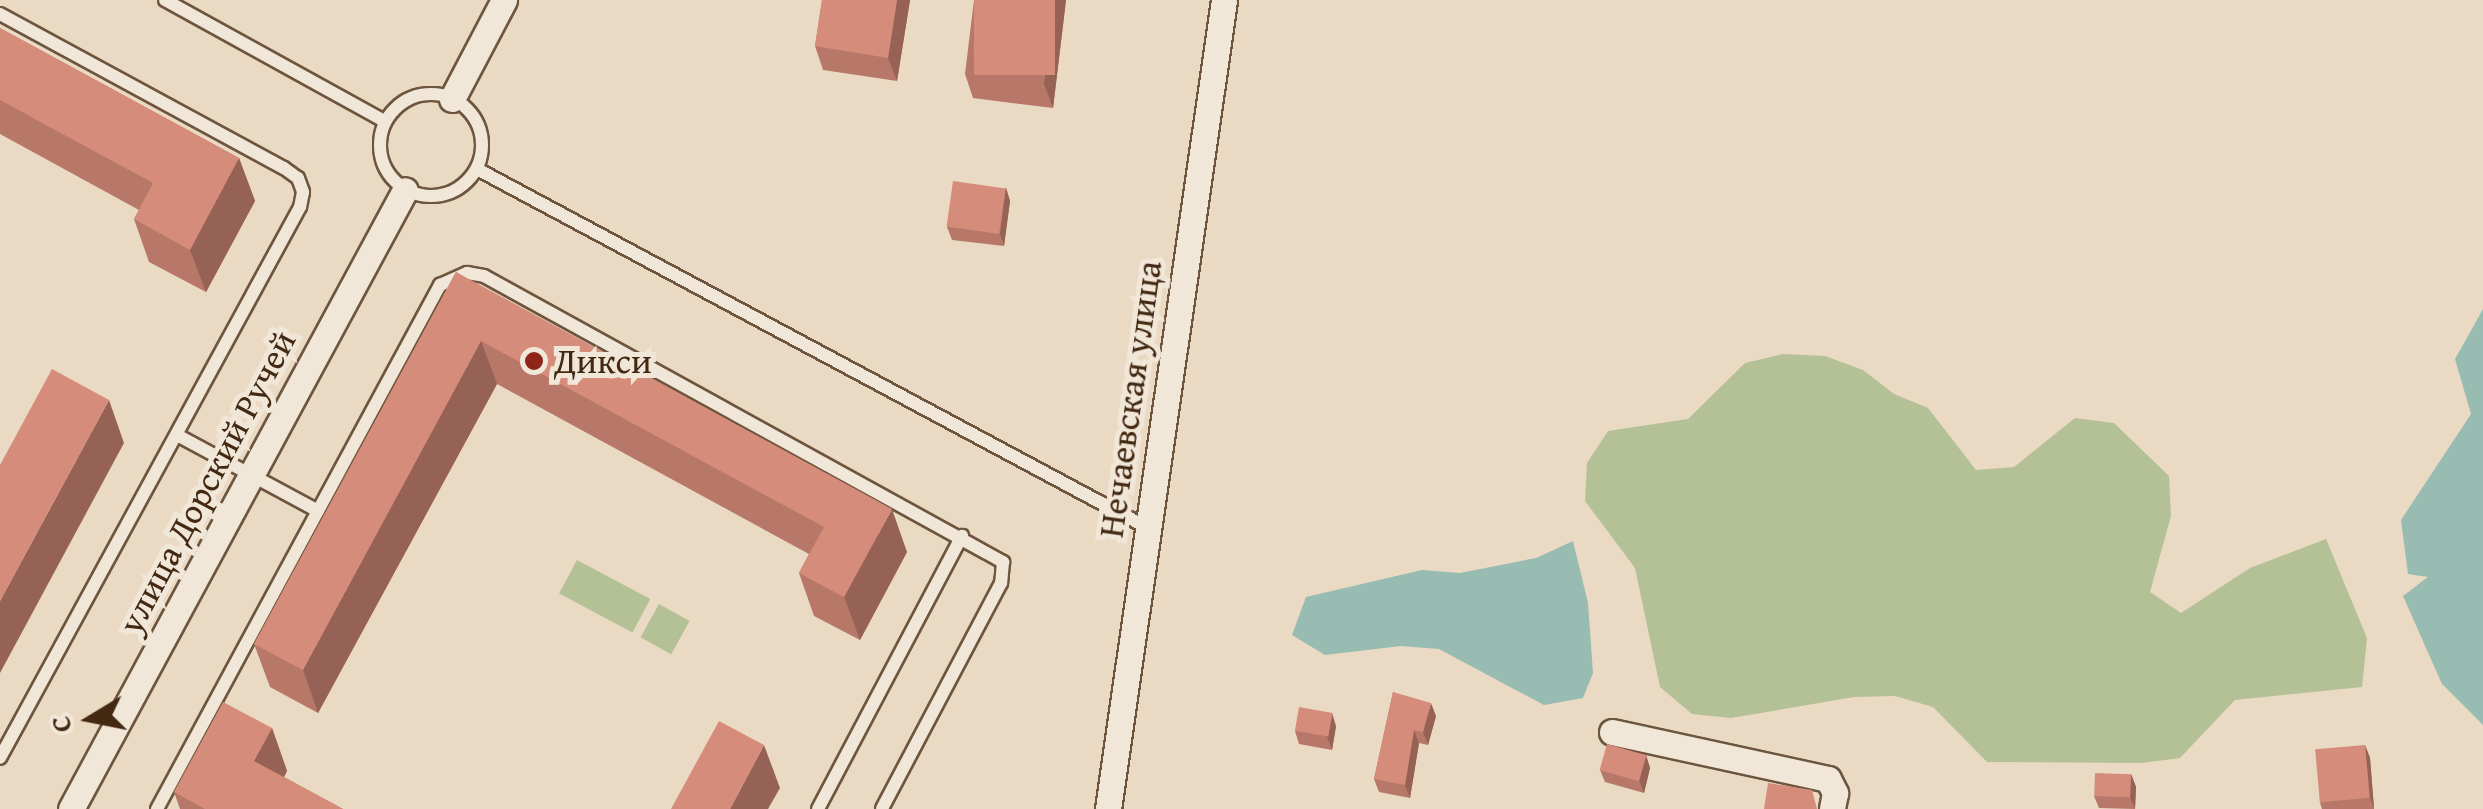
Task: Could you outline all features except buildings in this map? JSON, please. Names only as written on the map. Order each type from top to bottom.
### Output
[{"type":"street","points":[[452,99],[504,0]]},
{"type":"street","name":"Нечаевская улица","points":[[1108,809],[1224,0]]},
{"type":"street","name":"улица Дорский Ручей","points":[[71,809],[406,190]]},
{"type":"street","points":[[1612,732],[1828,779],[1835,792],[1832,809]]},
{"type":"lane","points":[[165,0],[384,121]]},
{"type":"lane","points":[[0,14],[298,178],[303,192],[300,207],[0,758]]},
{"type":"lane","points":[[420,94],[452,99],[472,114],[479,126],[482,140],[476,169],[457,190],[440,196],[406,190],[384,166],[380,151],[384,121],[406,100],[420,94]]},
{"type":"lane","points":[[476,169],[1146,527]]},
{"type":"lane","points":[[157,809],[440,285],[467,273],[484,276],[996,555],[1005,572],[882,809]]},
{"type":"lane","points":[[177,435],[318,511]]},
{"type":"lane","points":[[818,809],[962,536]]},
{"type":"green space","points":[[1783,354],[1825,356],[1863,370],[1894,394],[1928,408],[1976,470],[2014,467],[2075,418],[2114,423],[2169,476],[2171,516],[2150,592],[2181,613],[2250,568],[2326,539],[2367,638],[2362,687],[2235,700],[2180,758],[2142,763],[1987,762],[1933,707],[1895,696],[1854,697],[1731,718],[1692,714],[1660,687],[1635,568],[1585,501],[1587,463],[1608,431],[1688,419],[1745,363]]},
{"type":"green space","points":[[577,560],[650,599],[632,633],[559,594]]},
{"type":"green space","points":[[659,604],[690,621],[671,654],[641,637]]},
{"type":"water","points":[[2483,309],[2483,725],[2442,684],[2403,596],[2428,577],[2408,574],[2401,520],[2471,414],[2455,359]]},
{"type":"water","points":[[1573,541],[1588,603],[1593,673],[1583,698],[1544,705],[1439,649],[1401,646],[1325,655],[1292,635],[1306,597],[1422,570],[1460,573],[1536,558]]},
{"type":"place","name":"Дикси","points":[[534,361]]}]
